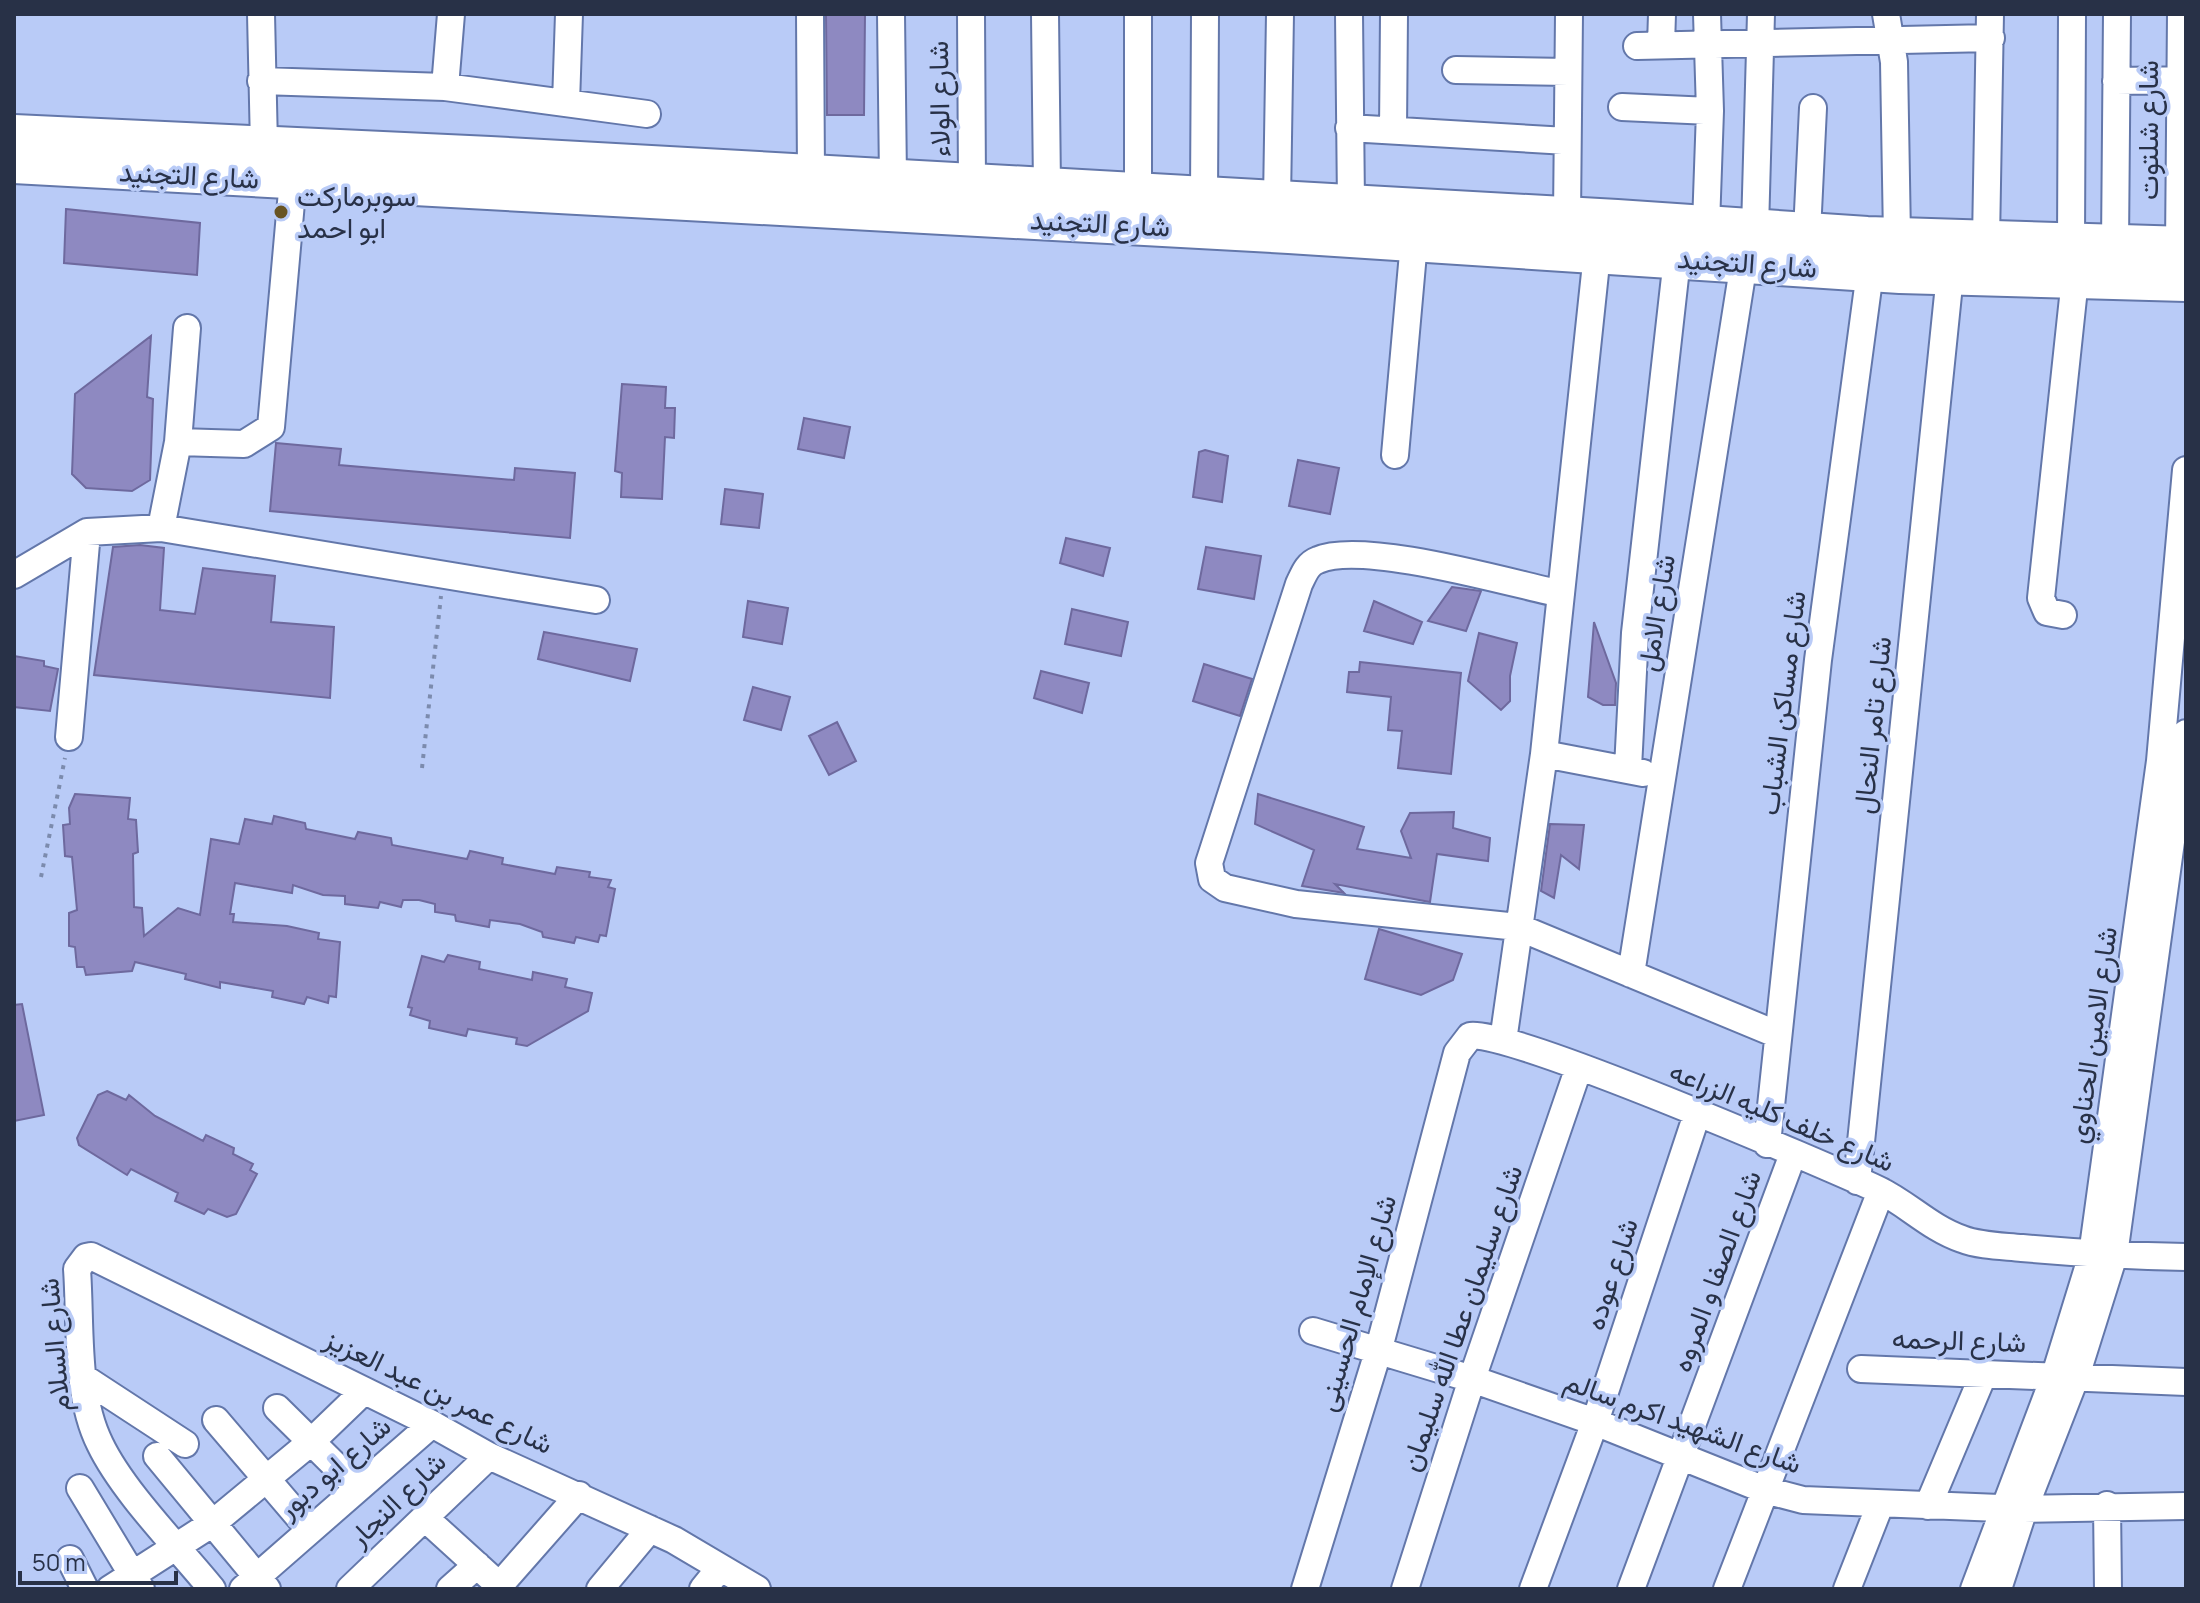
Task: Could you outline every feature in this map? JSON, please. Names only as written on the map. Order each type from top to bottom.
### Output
[{"type":"highway","name":"شارع التجنيد","points":[[14,134],[256,156],[811,174],[1706,225],[1750,245],[1870,272],[1950,275],[2073,261],[2184,258]]},
{"type":"highway","name":"شارع التجنيد","points":[[14,164],[256,156],[293,180],[1677,259],[1807,232],[1986,240],[2073,261],[2115,244],[2184,258]]},
{"type":"street","points":[[256,156],[261,14]]},
{"type":"street","points":[[445,87],[451,14]]},
{"type":"street","points":[[566,103],[569,14]]},
{"type":"street","points":[[810,14],[811,174]]},
{"type":"street","points":[[891,14],[893,179]]},
{"type":"street","name":"شارع الولاء","points":[[971,14],[972,183]]},
{"type":"street","points":[[1045,14],[1047,187]]},
{"type":"street","points":[[1138,14],[1138,192]]},
{"type":"street","points":[[1204,196],[1205,14]]},
{"type":"street","points":[[1277,200],[1280,14]]},
{"type":"street","points":[[1349,14],[1351,204]]},
{"type":"street","points":[[1393,130],[1394,14]]},
{"type":"street","points":[[1567,216],[1569,14]]},
{"type":"street","points":[[1662,14],[1649,46],[1890,40],[1990,26],[1986,240]]},
{"type":"street","points":[[1706,225],[1710,111],[1705,45],[1707,14]]},
{"type":"street","name":"شارع الامل","points":[[1631,974],[1750,245],[1761,14]]},
{"type":"street","points":[[1886,14],[1894,62],[1897,237]]},
{"type":"street","points":[[2063,615],[2047,612],[2041,598],[2073,261],[2072,14]]},
{"type":"street","points":[[2115,244],[2117,14]]},
{"type":"street","name":"شارع شلتوت","points":[[2181,14],[2184,258]]},
{"type":"street","points":[[1456,70],[1568,72]]},
{"type":"street","points":[[2116,81],[2183,80]]},
{"type":"street","points":[[261,81],[445,87],[647,114]]},
{"type":"street","points":[[1622,107],[1710,111]]},
{"type":"street","points":[[1807,232],[1813,108]]},
{"type":"street","points":[[1349,128],[1567,141]]},
{"type":"street","points":[[178,442],[244,444],[271,427],[293,180]]},
{"type":"street","points":[[1395,455],[1414,242]]},
{"type":"street","points":[[1503,1041],[1544,754],[1597,254]]},
{"type":"street","points":[[1628,768],[1635,633],[1677,259]]},
{"type":"street","name":"شارع مساكن الشباب","points":[[1767,1144],[1776,1034],[1818,660],[1870,272]]},
{"type":"street","name":"شارع تامر النحال","points":[[1857,1181],[1950,275]]},
{"type":"street","points":[[161,528],[178,442],[187,328]]},
{"type":"street","name":"شارع الامين الحناوي","points":[[2103,1255],[2142,904],[2179,653],[2186,470]]},
{"type":"street","points":[[14,575],[87,532],[161,528],[596,600]]},
{"type":"street","points":[[69,737],[87,532]]},
{"type":"street","points":[[1561,594],[1402,558],[1329,557],[1310,564],[1299,584],[1209,871],[1218,885],[1258,897],[1518,927],[1776,1034]]},
{"type":"street","name":"شارع الامين الحناوي","points":[[1974,1589],[2015,1509],[2066,1376],[2103,1255],[2183,771],[2186,733]]},
{"type":"street","points":[[1544,754],[1628,768],[1662,779]]},
{"type":"street","name":"شارع خلف كليه الزراعه","points":[[1470,1036],[1485,1035],[1579,1067],[1697,1114],[1881,1191],[1929,1224],[1964,1240],[2103,1255],[2186,1257]]},
{"type":"street","name":"شارع الإمام الحسينى","points":[[1305,1589],[1378,1352],[1457,1053],[1470,1036]]},
{"type":"street","name":"شارع سليمان عطا الله سليمان","points":[[1405,1589],[1472,1379],[1579,1067]]},
{"type":"street","name":"شارع عوده","points":[[1533,1589],[1595,1422],[1697,1114]]},
{"type":"street","name":"شارع الصفا و المروه","points":[[1631,1589],[1793,1154]]},
{"type":"street","points":[[1727,1589],[1881,1191]]},
{"type":"street","name":"شارع السلام","points":[[91,1256],[81,1260],[77,1269],[88,1412],[99,1444],[212,1589]]},
{"type":"street","name":"شارع عمر بن عبد العزيز","points":[[91,1256],[432,1424],[489,1456],[650,1529],[757,1589]]},
{"type":"street","name":"شارع الشهيد اكرم سالم","points":[[1313,1331],[1472,1379],[1595,1422],[1765,1490],[1803,1500],[2015,1509],[2186,1506]]},
{"type":"street","name":"شارع الرحمه","points":[[1861,1369],[2186,1382]]},
{"type":"street","points":[[1928,1506],[1984,1373]]},
{"type":"street","points":[[84,1378],[185,1444]]},
{"type":"street","points":[[80,1488],[128,1584],[268,1480],[364,1391]]},
{"type":"street","points":[[277,1408],[358,1488]]},
{"type":"street","points":[[216,1420],[310,1530]]},
{"type":"street","name":"شارع ابو دبور","points":[[256,1585],[310,1530],[432,1424]]},
{"type":"street","points":[[157,1456],[213,1523],[256,1585]]},
{"type":"street","name":"شارع النجار","points":[[350,1589],[489,1456]]},
{"type":"street","points":[[425,1518],[501,1587],[579,1495]]},
{"type":"street","points":[[1847,1589],[1880,1505]]},
{"type":"street","points":[[2107,1505],[2108,1589]]},
{"type":"street","name":"شارع الامين الحناوي","points":[[1998,1589],[2015,1509]]},
{"type":"street","points":[[600,1589],[650,1529]]},
{"type":"street","points":[[70,1559],[85,1589]]},
{"type":"street","points":[[450,1589],[477,1565]]},
{"type":"street","points":[[703,1589],[720,1568]]},
{"type":"path","points":[[422,768],[444,574]]},
{"type":"path","points":[[41,877],[69,737]]},
{"type":"building","points":[[826,14],[865,14],[864,115],[827,115]]},
{"type":"building","points":[[66,209],[200,223],[197,275],[64,263]]},
{"type":"building","points":[[151,336],[147,397],[153,399],[150,480],[132,491],[86,488],[72,474],[75,394]]},
{"type":"building","points":[[622,384],[666,387],[665,408],[675,408],[674,438],[665,437],[662,499],[621,497],[622,473],[615,471]]},
{"type":"building","points":[[804,418],[850,427],[844,458],[798,449]]},
{"type":"building","points":[[276,443],[341,449],[339,465],[514,480],[515,468],[575,473],[570,538],[270,511]]},
{"type":"building","points":[[1205,450],[1228,456],[1222,502],[1193,497],[1199,452]]},
{"type":"building","points":[[1298,460],[1339,468],[1330,514],[1289,506]]},
{"type":"building","points":[[725,489],[763,494],[759,528],[721,524]]},
{"type":"building","points":[[1066,538],[1110,548],[1103,576],[1060,563]]},
{"type":"building","points":[[140,545],[164,548],[160,610],[195,614],[203,568],[275,576],[271,622],[334,627],[330,698],[94,675],[113,547]]},
{"type":"building","points":[[1206,547],[1261,556],[1254,599],[1198,589]]},
{"type":"building","points":[[1452,587],[1481,591],[1466,631],[1428,621]]},
{"type":"building","points":[[748,601],[788,608],[782,644],[743,637]]},
{"type":"building","points":[[1374,601],[1422,622],[1413,644],[1364,631]]},
{"type":"building","points":[[1072,609],[1128,622],[1121,656],[1065,644]]},
{"type":"building","points":[[1594,622],[1616,683],[1615,705],[1603,705],[1588,697]]},
{"type":"building","points":[[544,632],[637,649],[630,681],[538,659]]},
{"type":"building","points":[[1479,633],[1517,643],[1510,676],[1510,701],[1501,710],[1468,681]]},
{"type":"building","points":[[14,656],[44,661],[44,666],[58,669],[50,711],[14,707]]},
{"type":"building","points":[[1360,662],[1461,673],[1451,774],[1398,768],[1402,731],[1388,730],[1391,697],[1347,692],[1349,672],[1359,672]]},
{"type":"building","points":[[1204,664],[1252,679],[1240,716],[1193,701]]},
{"type":"building","points":[[1041,671],[1089,683],[1082,713],[1034,698]]},
{"type":"building","points":[[753,687],[790,697],[781,730],[744,720]]},
{"type":"building","points":[[837,722],[856,761],[829,775],[809,736]]},
{"type":"building","points":[[75,794],[130,798],[128,819],[136,820],[138,852],[133,854],[134,907],[142,908],[144,936],[178,908],[200,915],[211,839],[239,844],[245,819],[272,824],[274,816],[305,823],[306,829],[355,839],[358,832],[391,838],[392,845],[467,859],[470,851],[503,858],[502,864],[555,874],[557,867],[590,872],[589,877],[611,880],[608,887],[615,889],[606,936],[600,935],[598,942],[576,937],[574,943],[543,937],[542,932],[520,924],[490,920],[489,927],[456,921],[455,915],[435,912],[435,904],[419,900],[403,900],[401,907],[380,902],[378,908],[345,904],[345,896],[323,895],[293,885],[292,893],[235,883],[230,914],[234,914],[233,922],[287,926],[319,933],[318,939],[340,942],[336,997],[329,996],[328,1003],[307,997],[304,1004],[272,997],[273,991],[220,982],[220,988],[185,979],[186,974],[135,962],[132,971],[86,975],[84,967],[77,967],[75,947],[69,946],[69,913],[77,910],[72,857],[65,856],[63,825],[70,824],[69,808]]},
{"type":"building","points":[[1258,794],[1364,827],[1357,849],[1411,858],[1401,831],[1410,813],[1454,812],[1453,828],[1490,838],[1488,861],[1437,854],[1430,902],[1335,884],[1344,893],[1302,886],[1314,850],[1255,824]]},
{"type":"building","points":[[1550,824],[1584,825],[1579,869],[1561,855],[1554,898],[1541,891]]},
{"type":"building","points":[[1379,929],[1462,954],[1453,980],[1421,995],[1365,979]]},
{"type":"building","points":[[448,955],[480,962],[479,969],[532,980],[533,972],[567,979],[565,987],[592,993],[588,1011],[527,1046],[516,1044],[517,1038],[468,1029],[466,1036],[429,1028],[430,1021],[410,1015],[412,1008],[408,1007],[422,956],[444,962]]},
{"type":"building","points":[[22,1004],[44,1115],[14,1121],[14,1005]]},
{"type":"building","points":[[107,1091],[126,1100],[129,1095],[155,1116],[203,1141],[206,1135],[234,1148],[233,1154],[253,1164],[250,1170],[257,1174],[236,1214],[227,1217],[208,1209],[204,1214],[175,1201],[178,1193],[131,1169],[127,1175],[79,1145],[77,1138],[98,1095]]},
{"type":"place","name":"سوبرماركت ابو احمد","points":[[281,212]]}]
